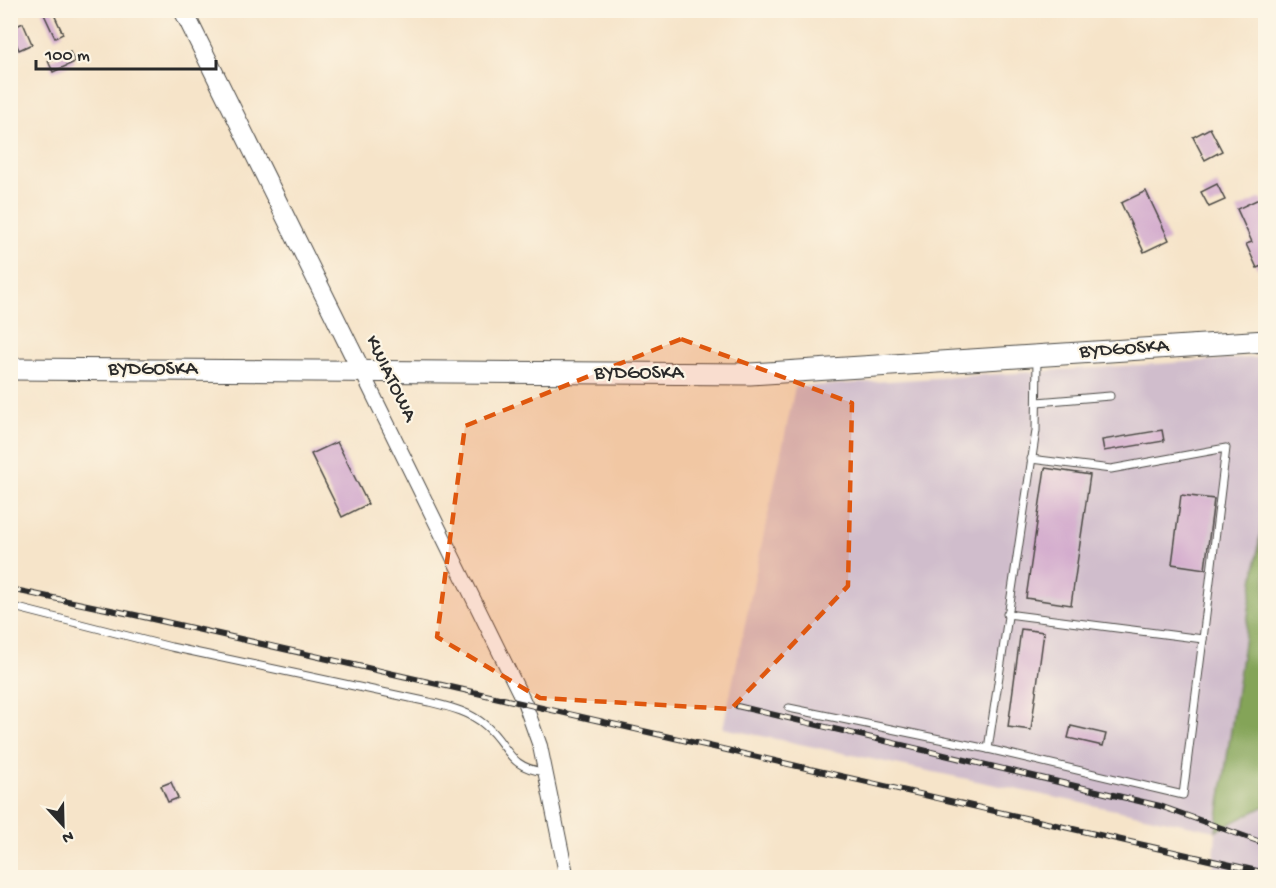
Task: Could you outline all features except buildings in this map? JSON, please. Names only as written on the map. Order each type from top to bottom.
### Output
[{"type":"main road","name":"BYDGOSKA","points":[[10,369],[750,374],[1266,341]]},
{"type":"street","name":"KWIATOWA","points":[[183,10],[525,704],[540,746],[567,878]]},
{"type":"lane","points":[[988,749],[1006,614],[1036,431],[1037,356]]},
{"type":"lane","points":[[1037,402],[1110,396]]},
{"type":"lane","points":[[789,708],[988,749],[1183,795],[1226,448],[1111,469],[1031,459]]},
{"type":"lane","points":[[10,606],[171,647],[429,702],[466,712],[486,725],[514,761],[528,770],[545,772]]},
{"type":"lane","points":[[1006,614],[1203,639]]},
{"type":"highlighted area","points":[[681,339],[852,403],[848,586],[731,709],[540,698],[437,637],[465,426]]},
{"type":"shaded area","points":[[1265,357],[1265,502],[1216,829],[1265,751],[1265,877],[1213,877],[1216,831],[723,728],[795,387]]},
{"type":"green space","points":[[1265,502],[1265,806],[1216,831]]},
{"type":"railway","points":[[10,589],[135,615],[1266,873]]},
{"type":"railway","points":[[737,706],[1160,806],[1266,844]]}]
